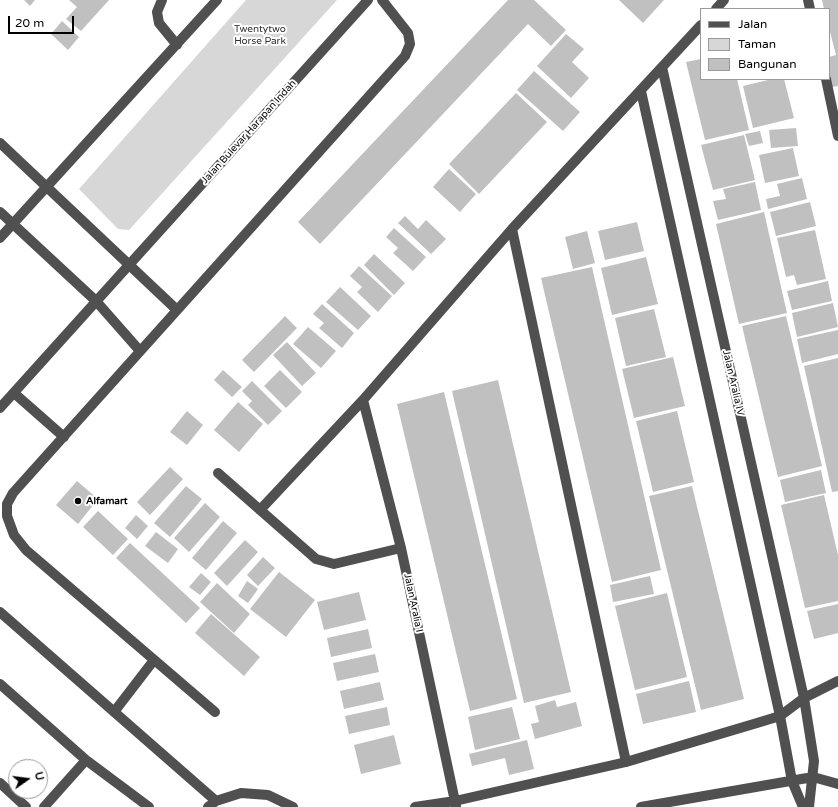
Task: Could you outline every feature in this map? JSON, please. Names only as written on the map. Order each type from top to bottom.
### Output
[{"type":"street","points":[[162,0],[157,12],[159,23],[177,45]]},
{"type":"street","points":[[0,238],[217,0]]},
{"type":"street","name":"Jalan Bulevar Harapan Indah","points":[[0,408],[368,0]]},
{"type":"street","points":[[215,712],[26,550],[14,535],[7,516],[7,504],[12,493],[64,437],[405,56],[410,44],[408,32],[382,0]]},
{"type":"street","points":[[717,8],[724,0]]},
{"type":"street","points":[[260,510],[363,400],[512,229],[700,26]]},
{"type":"street","name":"Jalan Aralia IV","points":[[662,67],[804,698],[814,761],[809,807]]},
{"type":"street","points":[[826,80],[838,136]]},
{"type":"street","points":[[641,91],[780,716],[792,781],[803,807]]},
{"type":"street","points":[[0,143],[46,189],[177,310]]},
{"type":"street","points":[[0,212],[96,301],[140,351]]},
{"type":"street","points":[[512,229],[626,762]]},
{"type":"street","points":[[14,393],[64,437]]},
{"type":"street","name":"Jalan Aralia I","points":[[363,400],[401,548],[455,804]]},
{"type":"street","points":[[218,473],[316,559],[334,564],[401,548]]},
{"type":"street","points":[[0,612],[114,712],[212,804],[241,793],[268,795],[293,807]]},
{"type":"street","points":[[114,712],[154,660]]},
{"type":"street","points":[[415,807],[455,804],[626,762],[780,716],[804,698],[838,681]]},
{"type":"street","points":[[0,684],[86,760],[149,807]]},
{"type":"street","points":[[44,807],[86,760]]},
{"type":"street","points":[[640,807],[813,777],[838,784]]},
{"type":"street","points":[[0,783],[26,807]]},
{"type":"green space","name":"Twentytwo Horse Park","points":[[246,0],[337,0],[129,230],[118,229],[79,189]]},
{"type":"building","points":[[24,0],[35,0],[30,6]]},
{"type":"building","points":[[69,0],[109,0],[81,31],[66,19],[77,7]]},
{"type":"building","points":[[508,0],[534,0],[566,30],[551,46],[528,24],[320,244],[298,222]]},
{"type":"building","points":[[619,0],[664,0],[643,23]]},
{"type":"building","points":[[822,0],[838,0],[838,86],[832,87],[830,78],[830,57],[836,55],[830,32],[830,8],[824,8]]},
{"type":"building","points":[[62,21],[79,37],[68,50],[51,34]]},
{"type":"building","points":[[566,34],[584,49],[572,62],[589,78],[571,98],[537,66]]},
{"type":"building","points":[[700,59],[700,80],[737,80],[749,130],[705,140],[686,62]]},
{"type":"building","points":[[534,71],[580,112],[563,131],[517,90]]},
{"type":"building","points":[[768,80],[784,80],[794,118],[753,128],[743,86]]},
{"type":"building","points":[[516,93],[547,122],[479,194],[449,164]]},
{"type":"building","points":[[796,128],[798,146],[771,148],[769,130]]},
{"type":"building","points":[[760,131],[763,143],[749,146],[745,134]]},
{"type":"building","points":[[744,135],[755,180],[713,190],[701,145]]},
{"type":"building","points":[[793,148],[799,176],[765,183],[759,155]]},
{"type":"building","points":[[449,169],[476,194],[460,212],[433,187]]},
{"type":"building","points":[[802,178],[807,199],[768,209],[766,199],[780,196],[777,184]]},
{"type":"building","points":[[755,182],[761,210],[718,220],[713,201],[726,199],[723,189]]},
{"type":"building","points":[[810,202],[816,226],[776,236],[770,212]]},
{"type":"building","points":[[764,212],[787,313],[739,324],[716,224]]},
{"type":"building","points":[[405,216],[418,229],[426,220],[446,239],[431,254],[398,223]]},
{"type":"building","points":[[637,222],[644,251],[605,260],[598,231]]},
{"type":"building","points":[[394,228],[426,257],[413,271],[393,253],[398,248],[386,237]]},
{"type":"building","points":[[815,230],[826,279],[797,285],[794,275],[786,277],[777,238]]},
{"type":"building","points":[[587,231],[595,263],[573,269],[565,237]]},
{"type":"building","points":[[374,254],[405,283],[394,295],[364,265]]},
{"type":"building","points":[[646,257],[658,304],[612,315],[601,268]]},
{"type":"building","points":[[359,266],[392,296],[378,312],[357,292],[362,287],[350,276]]},
{"type":"building","points":[[592,267],[661,570],[612,582],[541,278]]},
{"type":"building","points":[[828,281],[832,301],[792,310],[787,291]]},
{"type":"building","points":[[340,287],[371,316],[358,330],[326,302]]},
{"type":"building","points":[[833,303],[838,327],[797,337],[792,313]]},
{"type":"building","points":[[322,304],[354,333],[342,348],[319,328],[324,323],[313,314]]},
{"type":"building","points":[[654,309],[666,357],[626,366],[615,318]]},
{"type":"building","points":[[285,316],[297,328],[254,372],[242,360]]},
{"type":"building","points":[[786,316],[822,466],[778,477],[742,326]]},
{"type":"building","points":[[308,327],[336,351],[321,368],[293,344]]},
{"type":"building","points":[[838,330],[838,354],[802,363],[797,339]]},
{"type":"building","points":[[287,342],[316,373],[302,386],[273,355]]},
{"type":"building","points":[[673,357],[685,406],[634,418],[622,369]]},
{"type":"building","points":[[838,358],[838,491],[832,492],[804,366]]},
{"type":"building","points":[[223,370],[242,387],[232,397],[214,380]]},
{"type":"building","points":[[280,370],[302,392],[286,408],[264,386]]},
{"type":"building","points":[[498,380],[571,692],[524,703],[452,391]]},
{"type":"building","points":[[252,381],[282,411],[268,425],[248,405],[252,401],[242,391]]},
{"type":"building","points":[[444,392],[517,699],[470,711],[397,404]]},
{"type":"building","points":[[238,402],[263,424],[239,452],[214,430]]},
{"type":"building","points":[[187,411],[203,425],[187,445],[170,432]]},
{"type":"building","points":[[677,411],[694,482],[653,492],[636,421]]},
{"type":"building","points":[[170,467],[183,479],[150,515],[137,502]]},
{"type":"building","points":[[821,470],[826,493],[785,502],[780,480]]},
{"type":"building","points":[[77,481],[98,499],[78,524],[56,505]]},
{"type":"building","points":[[186,486],[202,499],[170,537],[154,523]]},
{"type":"building","points":[[692,486],[744,699],[701,710],[649,496]]},
{"type":"building","points":[[824,495],[838,555],[838,601],[805,608],[781,505]]},
{"type":"building","points":[[205,503],[220,517],[189,552],[174,538]]},
{"type":"building","points":[[98,511],[128,539],[113,555],[83,527]]},
{"type":"building","points":[[136,515],[148,526],[137,539],[125,528]]},
{"type":"building","points":[[223,521],[237,533],[206,570],[192,558]]},
{"type":"building","points":[[156,532],[178,549],[168,563],[145,546]]},
{"type":"building","points":[[245,540],[258,552],[227,586],[214,573]]},
{"type":"building","points":[[130,543],[200,608],[186,623],[116,558]]},
{"type":"building","points":[[263,557],[275,568],[258,586],[247,575]]},
{"type":"building","points":[[279,572],[315,600],[286,637],[250,609]]},
{"type":"building","points":[[201,573],[211,582],[200,595],[189,587]]},
{"type":"building","points":[[650,576],[654,594],[613,602],[610,585]]},
{"type":"building","points":[[247,581],[258,589],[248,603],[238,596]]},
{"type":"building","points":[[217,583],[250,614],[234,633],[200,602]]},
{"type":"building","points":[[359,592],[366,620],[324,630],[317,602]]},
{"type":"building","points":[[667,593],[687,677],[635,690],[615,606]]},
{"type":"building","points":[[838,604],[838,633],[814,639],[807,611]]},
{"type":"building","points":[[211,614],[260,657],[244,676],[195,633]]},
{"type":"building","points":[[368,629],[372,648],[331,657],[327,638]]},
{"type":"building","points":[[375,654],[379,672],[337,681],[333,663]]},
{"type":"building","points":[[689,681],[696,712],[643,724],[636,694]]},
{"type":"building","points":[[380,682],[384,700],[344,709],[340,691]]},
{"type":"building","points":[[555,700],[557,707],[576,702],[582,726],[535,739],[531,724],[539,722],[535,706]]},
{"type":"building","points":[[387,707],[390,725],[349,734],[345,716]]},
{"type":"building","points":[[512,707],[520,739],[475,750],[468,717]]},
{"type":"building","points":[[394,735],[401,764],[361,774],[354,745]]},
{"type":"building","points":[[527,740],[534,769],[509,775],[505,758],[472,766],[469,754]]},
{"type":"place","name":"Alfamart","points":[[78,501]]}]
